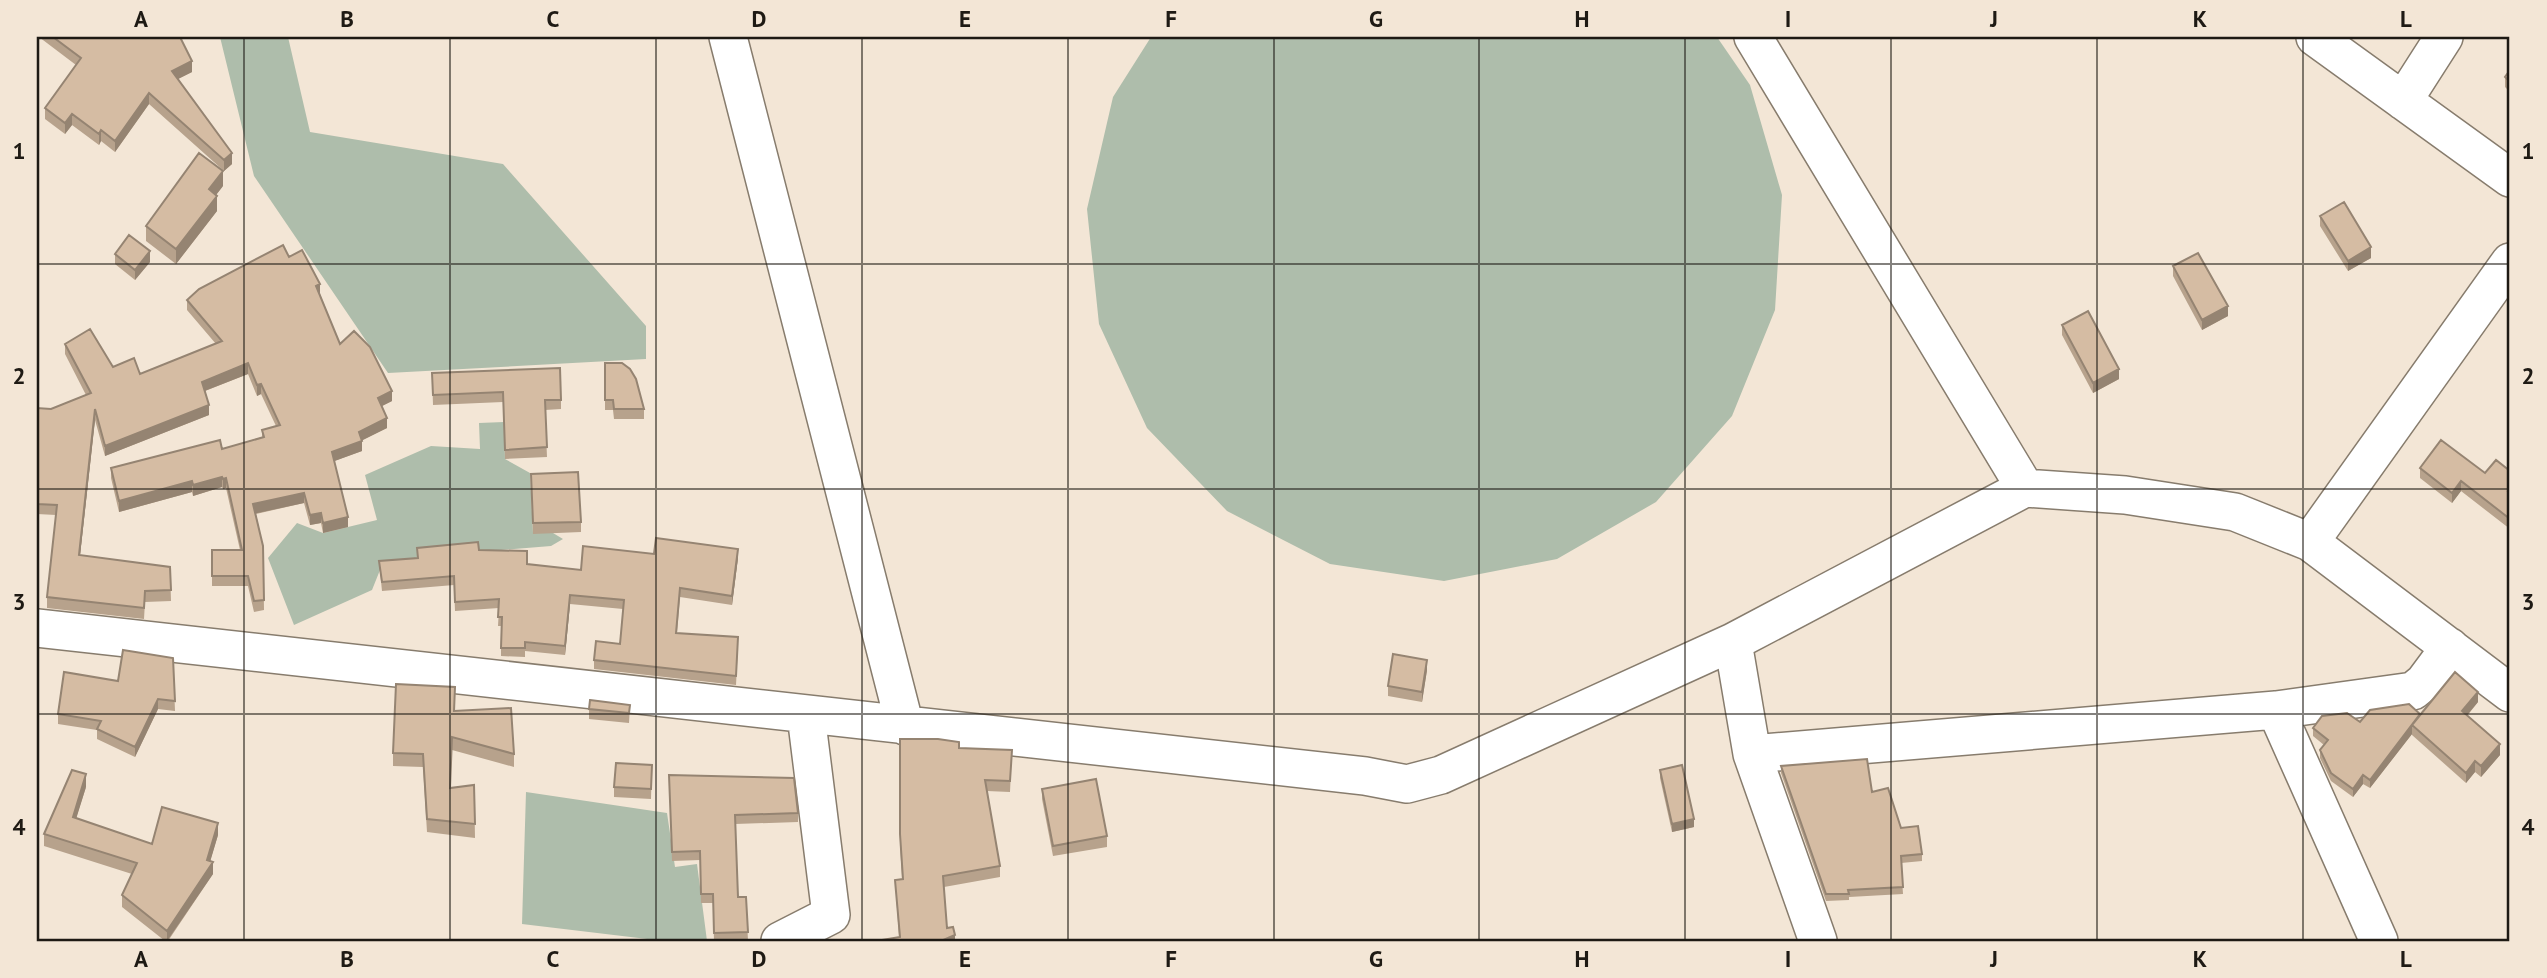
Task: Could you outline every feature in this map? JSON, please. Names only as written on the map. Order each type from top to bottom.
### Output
[{"type":"street","points":[[728,37],[905,726]]},
{"type":"street","points":[[1753,37],[2025,488]]},
{"type":"street","points":[[2315,37],[2510,178]]},
{"type":"street","points":[[2403,101],[2444,37]]},
{"type":"street","points":[[2310,542],[2510,262]]},
{"type":"street","points":[[37,628],[1364,775],[1407,784],[1441,775],[1733,642],[2025,488],[2125,495],[2235,512],[2310,542],[2510,693]]},
{"type":"street","points":[[1733,642],[1752,754],[1818,941]]},
{"type":"street","points":[[1752,754],[2276,709],[2413,691],[2450,647]]},
{"type":"street","points":[[2276,709],[2379,941]]},
{"type":"street","points":[[780,941],[831,915],[806,715]]},
{"type":"green space","points":[[220,37],[288,37],[310,132],[503,164],[646,326],[646,359],[388,373],[254,176]]},
{"type":"green space","points":[[1151,37],[1717,37],[1750,85],[1782,195],[1775,310],[1732,416],[1656,502],[1557,559],[1444,581],[1330,564],[1227,511],[1147,428],[1099,324],[1087,209],[1113,97]]},
{"type":"green space","points":[[504,422],[505,459],[530,473],[533,533],[553,533],[563,539],[551,546],[417,557],[418,567],[380,570],[372,590],[294,625],[268,558],[297,523],[323,533],[377,520],[365,475],[431,446],[480,449],[479,423]]},
{"type":"green space","points":[[526,792],[667,813],[675,867],[697,864],[707,941],[664,941],[522,924]]},
{"type":"building","points":[[53,37],[180,37],[192,61],[172,71],[232,153],[224,160],[149,93],[115,141],[101,130],[99,134],[72,114],[65,123],[45,108],[81,58]]},
{"type":"building","points":[[199,153],[223,171],[209,189],[217,196],[176,249],[146,226]]},
{"type":"building","points":[[2344,202],[2371,247],[2348,261],[2320,216]]},
{"type":"building","points":[[129,235],[150,251],[135,270],[115,254]]},
{"type":"building","points":[[283,245],[289,257],[302,250],[320,284],[316,286],[340,344],[354,331],[370,347],[392,391],[378,398],[387,418],[359,432],[362,441],[332,452],[348,517],[323,523],[321,513],[310,515],[304,493],[253,504],[263,546],[264,600],[254,601],[248,576],[212,576],[212,550],[242,550],[226,478],[193,485],[192,481],[119,501],[111,468],[220,440],[222,449],[264,437],[262,430],[280,425],[248,363],[202,382],[209,405],[105,446],[95,409],[79,555],[170,567],[171,590],[145,591],[144,608],[47,597],[57,505],[37,504],[37,408],[51,409],[91,393],[65,344],[90,329],[113,367],[134,358],[140,374],[222,341],[187,300],[199,289]]},
{"type":"building","points":[[2198,253],[2228,306],[2202,320],[2173,266]]},
{"type":"building","points":[[2088,311],[2119,369],[2093,383],[2062,325]]},
{"type":"building","points":[[605,363],[622,363],[630,369],[636,379],[644,409],[614,409],[613,400],[605,400]]},
{"type":"building","points":[[560,368],[561,400],[545,400],[547,447],[505,450],[503,392],[433,395],[432,373]]},
{"type":"building","points":[[2441,440],[2485,473],[2496,460],[2510,471],[2510,519],[2461,481],[2452,493],[2420,468]]},
{"type":"building","points":[[578,472],[581,522],[533,523],[531,474]]},
{"type":"building","points":[[656,538],[738,549],[732,596],[680,588],[676,633],[738,637],[736,676],[594,660],[596,641],[620,644],[624,600],[570,595],[565,646],[525,642],[525,648],[501,648],[502,617],[498,617],[499,599],[455,602],[454,576],[382,582],[379,561],[418,558],[417,548],[478,542],[479,550],[527,551],[527,564],[581,570],[583,546],[654,554]]},
{"type":"building","points":[[123,650],[173,658],[175,701],[158,699],[135,747],[97,729],[101,721],[58,714],[64,672],[118,681]]},
{"type":"building","points":[[1393,654],[1427,660],[1422,692],[1388,686]]},
{"type":"building","points":[[2455,672],[2478,692],[2462,711],[2500,744],[2481,766],[2475,761],[2466,773],[2412,725]]},
{"type":"building","points":[[396,684],[455,687],[454,711],[511,708],[514,754],[452,737],[450,788],[474,785],[475,824],[427,819],[423,754],[393,753]]},
{"type":"building","points":[[590,700],[630,705],[629,713],[589,709]]},
{"type":"building","points":[[2409,704],[2420,714],[2370,780],[2363,775],[2353,789],[2331,773],[2320,750],[2328,740],[2313,728],[2322,716],[2347,713],[2360,722],[2370,710]]},
{"type":"building","points":[[900,739],[938,739],[959,742],[959,748],[1012,750],[1010,781],[985,780],[1000,866],[943,876],[947,928],[953,927],[955,935],[941,941],[876,941],[900,937],[895,880],[903,879]]},
{"type":"building","points":[[1867,759],[1872,792],[1888,788],[1901,828],[1918,826],[1922,854],[1901,856],[1903,887],[1826,894],[1781,766]]},
{"type":"building","points":[[616,763],[652,765],[651,789],[614,787]]},
{"type":"building","points":[[1682,765],[1694,819],[1672,824],[1660,770]]},
{"type":"building","points":[[72,770],[86,774],[73,817],[152,844],[162,807],[218,823],[207,860],[213,862],[167,931],[122,895],[137,863],[44,834]]},
{"type":"building","points":[[669,775],[794,778],[798,813],[735,815],[738,897],[746,897],[748,932],[714,933],[713,894],[701,894],[700,851],[672,852]]},
{"type":"building","points":[[1096,779],[1107,836],[1053,846],[1042,789]]}]
